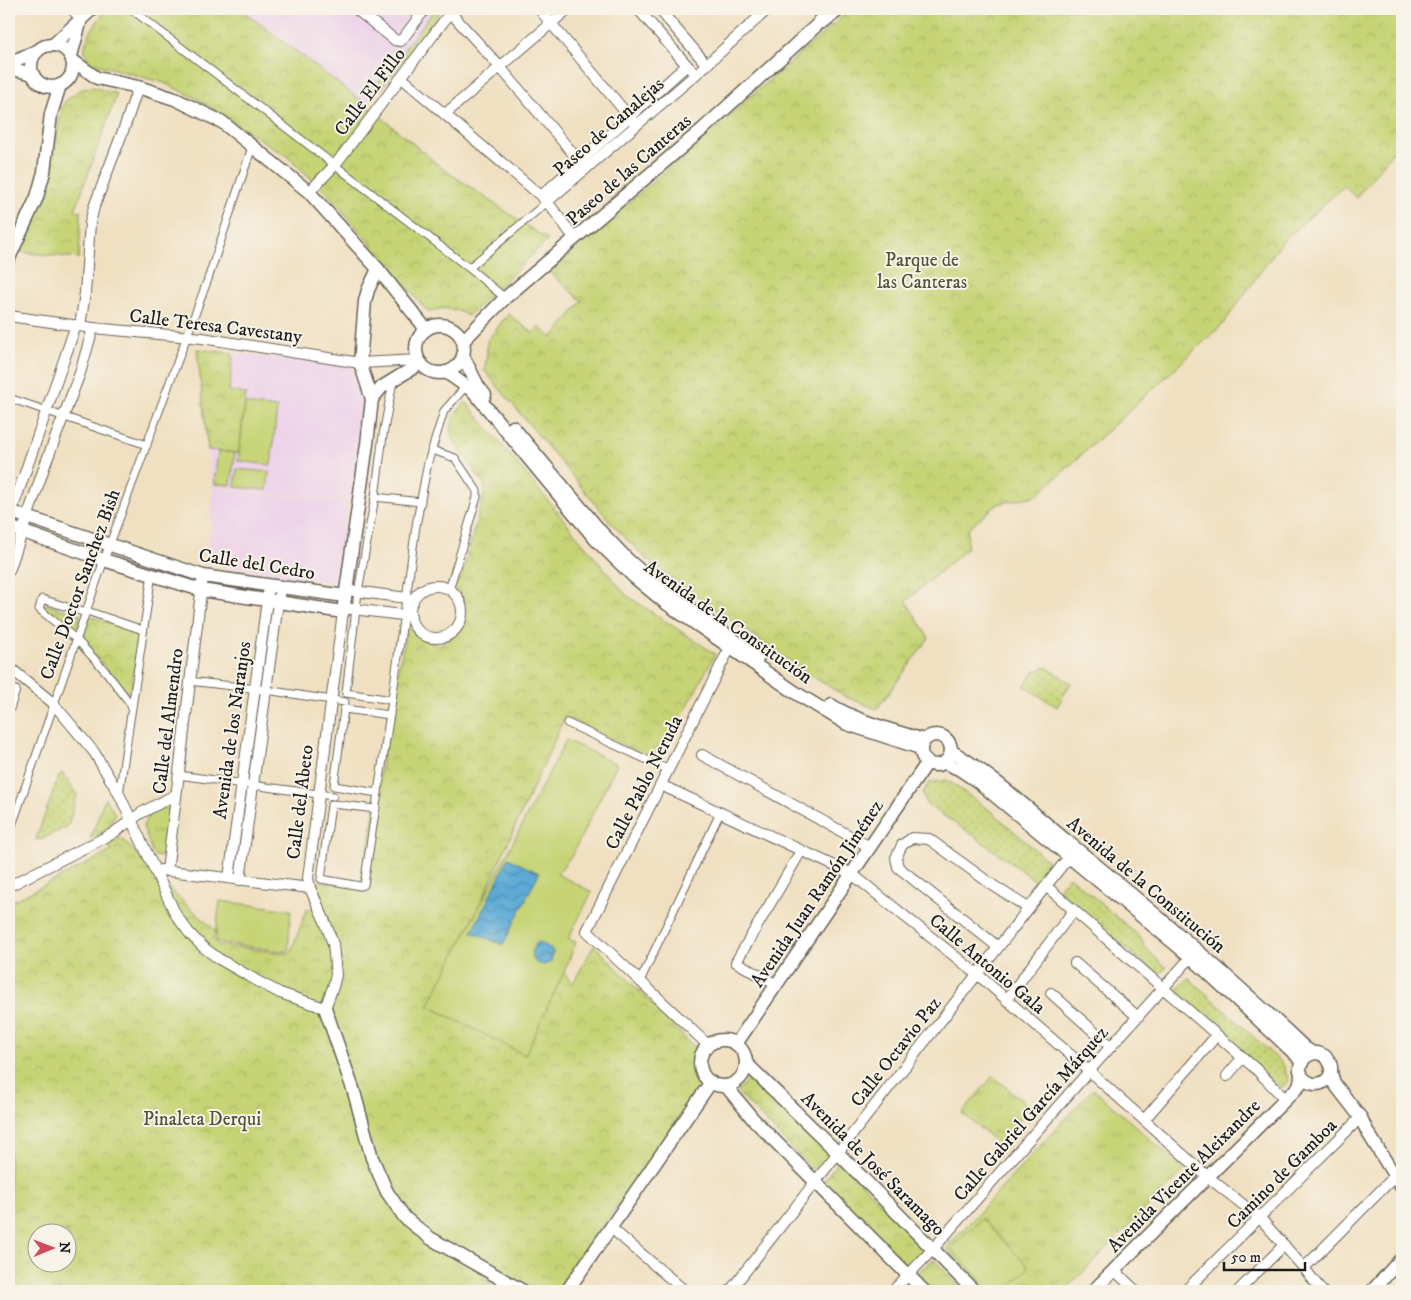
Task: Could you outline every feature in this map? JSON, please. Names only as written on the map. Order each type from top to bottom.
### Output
[{"type":"street","points":[[50,114],[65,82],[72,73],[71,58],[80,20],[72,9]]},
{"type":"street","points":[[54,45],[92,9]]},
{"type":"street","points":[[131,9],[469,268],[505,298]]},
{"type":"street","points":[[356,9],[395,40],[401,41],[425,9]]},
{"type":"street","points":[[539,9],[633,121],[697,52]]},
{"type":"street","points":[[444,114],[568,9]]},
{"type":"street","points":[[638,9],[696,75]]},
{"type":"street","points":[[660,9],[707,65]]},
{"type":"street","name":"Paseo de Canalejas","points":[[469,268],[633,121],[696,75],[768,9]]},
{"type":"street","points":[[817,25],[829,9]]},
{"type":"street","points":[[817,25],[840,9]]},
{"type":"street","points":[[452,11],[583,165]]},
{"type":"street","name":"Calle El Fillo","points":[[308,192],[335,165],[452,11]]},
{"type":"street","name":"Paseo de las Canteras","points":[[463,341],[505,298],[704,128],[817,25]]},
{"type":"street","points":[[33,74],[11,66],[16,60],[48,45],[54,45],[66,51],[71,58],[97,78]]},
{"type":"street","points":[[37,51],[31,62],[31,68],[38,81],[45,86],[50,87],[65,82],[97,78],[138,87],[175,99],[222,122],[308,192],[378,269],[426,329]]},
{"type":"street","points":[[402,78],[544,199],[575,239]]},
{"type":"street","points":[[9,258],[37,197],[44,172],[50,114],[45,86]]},
{"type":"street","points":[[10,514],[78,325],[85,285],[90,223],[94,207],[138,87]]},
{"type":"street","name":"Calle Doctor Sanchez Bish","points":[[9,834],[104,560],[208,279],[252,147]]},
{"type":"street","points":[[378,269],[365,300],[360,363],[372,398],[382,387],[420,362]]},
{"type":"street","name":"Calle Teresa Cavestany","points":[[9,316],[94,328],[187,336],[360,363],[420,362]]},
{"type":"street","points":[[440,324],[448,326],[460,334],[463,341],[463,356],[454,369],[440,373],[426,368],[420,362],[416,347],[421,334],[426,329],[440,324]]},
{"type":"street","points":[[9,571],[80,373],[94,328]]},
{"type":"street","name":"Avenida de la Constitución","points":[[463,356],[482,392],[602,533],[627,559],[654,582],[801,687],[839,710],[922,744]]},
{"type":"street","name":"Avenida de la Constitución","points":[[446,372],[467,385],[478,397],[596,540],[634,577],[663,601],[730,649],[847,724],[922,744]]},
{"type":"street","points":[[393,380],[383,435],[375,497],[349,601],[346,694],[320,879],[360,886],[364,885],[392,700],[407,616],[410,609],[416,526],[428,462],[444,411],[467,385]]},
{"type":"street","points":[[9,398],[147,445]]},
{"type":"street","name":"Calle del Abeto","points":[[325,1008],[336,975],[333,944],[310,888],[308,878],[331,700],[349,601],[372,398]]},
{"type":"street","points":[[432,450],[454,458],[477,491],[477,497],[449,590]]},
{"type":"street","points":[[375,497],[421,502]]},
{"type":"street","name":"Calle del Cedro","points":[[10,514],[203,576],[349,601],[407,616]]},
{"type":"street","name":"Calle del Cedro","points":[[9,527],[104,560],[200,590],[272,601],[410,600]]},
{"type":"street","points":[[119,794],[152,574]]},
{"type":"street","name":"Calle del Almendro","points":[[167,871],[203,576]]},
{"type":"street","points":[[407,616],[424,635],[435,638],[451,634],[460,622],[462,609],[459,600],[449,590],[435,586],[426,589],[410,600]]},
{"type":"street","name":"Avenida de los Naranjos","points":[[235,879],[247,785],[255,689],[275,587]]},
{"type":"street","points":[[132,706],[77,640],[39,609],[42,599],[143,630]]},
{"type":"street","name":"Avenida de los Naranjos","points":[[247,785],[266,690],[272,601]]},
{"type":"street","name":"Calle Pablo Neruda","points":[[640,981],[587,931],[730,649]]},
{"type":"street","points":[[9,667],[53,703],[94,752],[119,794],[176,915],[190,934],[203,947],[260,984],[296,999],[325,1008],[354,1092],[372,1158],[386,1192],[405,1218],[430,1238],[523,1291]]},
{"type":"street","points":[[189,681],[331,700],[344,706],[390,716]]},
{"type":"street","points":[[9,712],[16,690]]},
{"type":"street","points":[[346,694],[392,700]]},
{"type":"street","points":[[567,724],[668,770]]},
{"type":"street","points":[[932,735],[942,736],[949,742],[948,757],[936,766],[927,763],[922,757],[922,744],[932,735]]},
{"type":"street","points":[[702,754],[870,847]]},
{"type":"street","name":"Avenida de la Constitución","points":[[948,757],[959,768],[1191,957],[1297,1056],[1307,1078],[1330,1089],[1367,1131]]},
{"type":"street","name":"Avenida de la Constitución","points":[[948,757],[983,772],[1125,888],[1216,966],[1305,1048],[1313,1053]]},
{"type":"street","name":"Avenida Juan Ramón Jiménez","points":[[736,1044],[927,763]]},
{"type":"street","points":[[178,775],[333,796]]},
{"type":"street","name":"Calle Antonio Gala","points":[[661,785],[852,874],[977,974],[1208,1177],[1260,1218],[1322,1291]]},
{"type":"street","points":[[334,786],[378,792]]},
{"type":"street","points":[[9,886],[112,834],[151,808],[175,795]]},
{"type":"street","points":[[331,805],[376,809]]},
{"type":"street","points":[[708,1045],[640,981],[720,813]]},
{"type":"street","points":[[998,947],[898,867],[896,858],[902,845],[912,838],[929,839],[1028,908]]},
{"type":"street","points":[[777,985],[736,962],[801,851]]},
{"type":"street","name":"Calle Octavio Paz","points":[[730,1291],[1028,908],[1064,863],[1071,858]]},
{"type":"street","points":[[155,869],[310,888]]},
{"type":"street","points":[[1046,886],[1217,1035],[1286,1100]]},
{"type":"street","points":[[1006,1000],[1074,910]]},
{"type":"street","name":"Calle Gabriel García Márquez","points":[[893,1291],[933,1249],[1191,957]]},
{"type":"street","points":[[1075,963],[1138,1017]]},
{"type":"street","points":[[1051,994],[1111,1046]]},
{"type":"street","points":[[1144,1120],[1217,1035]]},
{"type":"street","points":[[722,1040],[736,1044],[741,1050],[746,1063],[742,1075],[732,1084],[726,1086],[718,1085],[705,1078],[700,1064],[701,1057],[708,1045],[722,1040]]},
{"type":"street","points":[[1313,1053],[1319,1053],[1328,1058],[1331,1073],[1327,1080],[1307,1078],[1306,1057],[1313,1053]]},
{"type":"street","points":[[1228,1076],[1242,1058]]},
{"type":"street","name":"Avenida de José Saramago","points":[[746,1063],[974,1291]]},
{"type":"street","name":"Avenida de la Constitución","points":[[1331,1073],[1334,1083],[1361,1118],[1402,1188]]},
{"type":"street","name":"Avenida Vicente Aleixandre","points":[[1093,1291],[1307,1078]]},
{"type":"street","points":[[567,1291],[711,1082]]},
{"type":"street","points":[[726,1086],[753,1119],[924,1291]]},
{"type":"street","name":"Camino de Gamboa","points":[[1186,1291],[1358,1121]]},
{"type":"street","points":[[1304,1268],[1395,1176]]},
{"type":"street","points":[[611,1228],[685,1291]]},
{"type":"street","points":[[1238,1291],[1284,1245]]},
{"type":"street","points":[[1378,1289],[1402,1258]]},
{"type":"street","points":[[1114,1270],[1136,1291]]},
{"type":"shaded area","points":[[240,9],[442,9],[368,106]]},
{"type":"shaded area","points":[[197,349],[351,366],[364,402],[351,502],[212,488]]},
{"type":"shaded area","points":[[213,489],[349,503],[337,584],[207,564]]},
{"type":"green space","points":[[107,9],[240,9],[368,106],[442,168],[548,240],[468,316],[459,311],[449,309],[428,312],[331,197],[288,157],[196,98],[164,83],[92,63],[87,58],[85,46],[95,25]]},
{"type":"green space","points":[[435,9],[442,9],[381,89],[376,85]]},
{"type":"green space","name":"Parque de las Canteras","points":[[851,9],[1402,9],[1402,140],[1356,198],[1344,186],[1282,242],[1223,324],[1038,495],[998,504],[968,528],[967,548],[906,601],[929,638],[877,709],[846,697],[804,671],[644,557],[613,525],[484,370],[487,356],[487,341],[508,314],[533,333],[539,327],[552,338],[582,301],[549,272]]},
{"type":"green space","points":[[93,87],[117,94],[75,210],[81,212],[79,258],[19,252],[43,201],[63,103],[79,90]]},
{"type":"green space","points":[[197,349],[231,353],[233,357],[229,391],[246,394],[239,453],[208,450]]},
{"type":"green space","name":"Pinaleta Derqui","points":[[466,402],[626,595],[715,654],[658,762],[565,717],[466,935],[562,971],[573,983],[594,945],[697,1050],[694,1069],[700,1086],[558,1291],[534,1291],[493,1267],[483,1279],[508,1291],[9,1291],[9,899],[13,901],[112,851],[107,844],[121,838],[177,896],[216,931],[213,939],[219,945],[290,954],[307,909],[323,907],[313,880],[362,888],[389,716],[407,627],[424,640],[439,645],[457,633],[462,627],[466,616],[464,604],[453,587],[461,578],[486,487],[451,437],[453,416]]},
{"type":"green space","points":[[245,404],[277,408],[271,465],[238,461]]},
{"type":"green space","points":[[218,451],[235,453],[231,485],[214,484]]},
{"type":"green space","points":[[237,469],[269,472],[267,490],[235,487]]},
{"type":"green space","points":[[44,604],[81,615],[75,634],[43,608]]},
{"type":"green space","points":[[90,616],[139,633],[130,699],[123,687],[81,640]]},
{"type":"green space","points":[[1046,667],[1071,683],[1057,707],[1024,686],[1035,671]]},
{"type":"green space","points":[[566,740],[617,764],[572,855],[557,874],[592,892],[568,939],[576,942],[565,970],[525,1055],[428,1006]]},
{"type":"green space","points":[[62,773],[77,795],[68,826],[40,840],[36,839],[58,778]]},
{"type":"green space","points":[[947,780],[992,812],[1048,861],[1036,881],[970,833],[927,805],[922,794],[929,783]]},
{"type":"green space","points":[[105,798],[115,814],[106,830],[90,839]]},
{"type":"green space","points":[[167,808],[170,811],[163,856],[159,857],[153,855],[143,826],[150,813]]},
{"type":"green space","points":[[1069,876],[1140,937],[1145,947],[1166,968],[1158,975],[1057,891]]},
{"type":"green space","points":[[220,901],[291,910],[288,952],[216,942]]},
{"type":"green space","points":[[1189,978],[1283,1064],[1289,1081],[1282,1088],[1273,1082],[1227,1036],[1175,992]]},
{"type":"green space","points":[[993,1076],[1030,1107],[1000,1145],[962,1113]]},
{"type":"green space","points":[[750,1078],[830,1153],[815,1172],[737,1092]]},
{"type":"green space","points":[[1093,1089],[1185,1170],[1064,1291],[985,1291],[946,1248]]},
{"type":"green space","points":[[839,1160],[924,1248],[907,1267],[823,1182]]},
{"type":"green space","points":[[982,1219],[1029,1267],[1005,1291],[991,1291],[950,1248]]},
{"type":"green space","points":[[933,1259],[964,1291],[930,1291],[915,1275]]},
{"type":"water","points":[[508,858],[539,873],[503,945],[472,932]]},
{"type":"water","points":[[537,942],[553,951],[551,962],[544,965],[536,963],[532,958],[532,950]]}]
